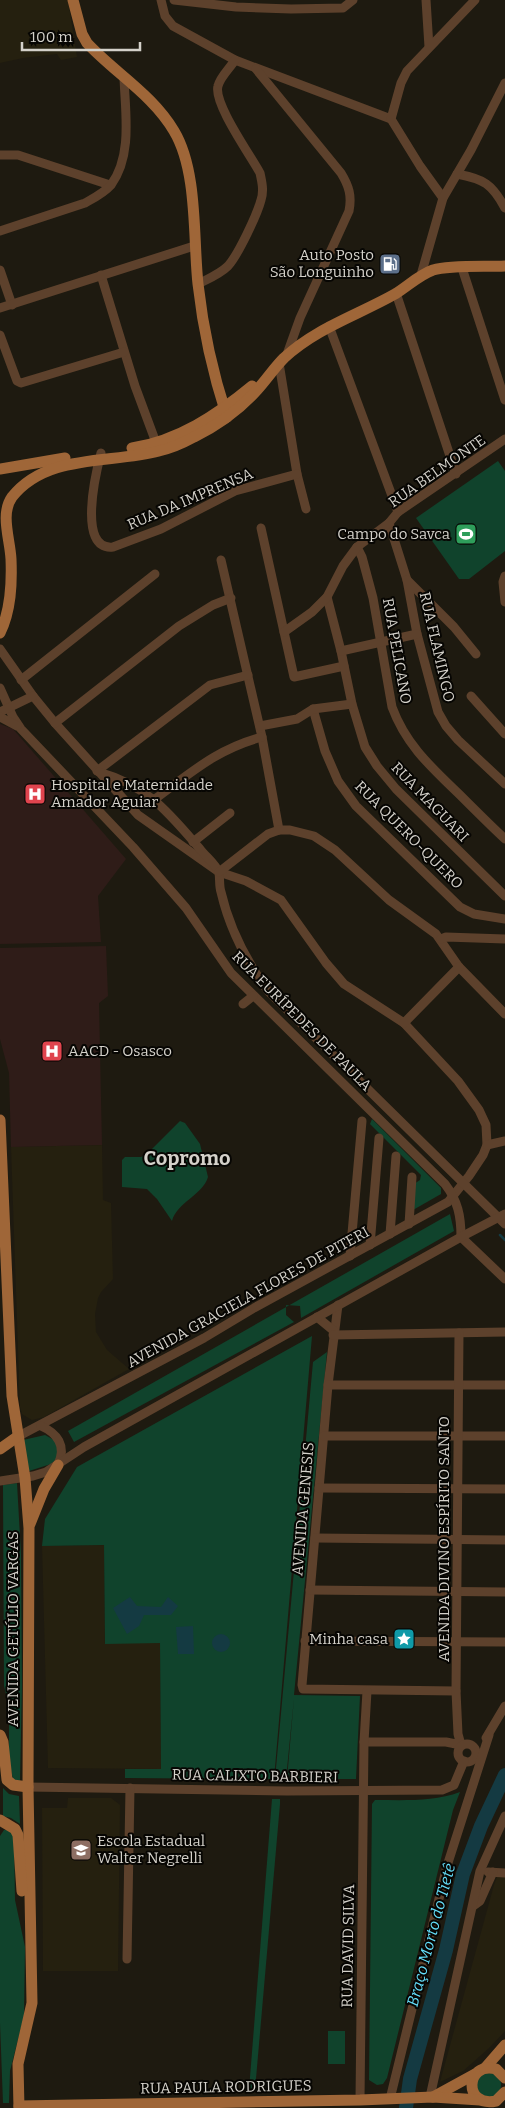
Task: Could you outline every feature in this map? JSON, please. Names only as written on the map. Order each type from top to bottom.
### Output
[{"type":"main road","points":[[73,0],[82,34],[87,43],[157,107],[170,123],[183,149],[189,172],[198,284],[207,338],[225,412]]},
{"type":"main road","points":[[0,469],[158,448],[225,412],[257,381],[270,374],[283,360],[329,326],[396,293],[421,275],[444,268],[505,266]]},
{"type":"main road","points":[[0,633],[8,608],[11,588],[6,522],[6,509],[10,499],[26,482],[49,470],[62,465],[100,457]]},
{"type":"main road","name":"AVENIDA GETÚLIO VARGAS","points":[[0,1120],[12,1396],[25,1478],[29,1528],[28,1787],[32,2003],[18,2064],[19,2107]]},
{"type":"main road","points":[[0,1449],[17,1437]]},
{"type":"main road","points":[[29,1528],[44,1489],[58,1465]]},
{"type":"main road","points":[[0,1735],[3,1742],[7,1780],[13,1785],[28,1787]]},
{"type":"main road","points":[[0,1820],[8,1824],[18,1835],[24,1920],[30,1934]]},
{"type":"main road","points":[[494,2101],[472,2091],[472,2080],[505,2045]]},
{"type":"main road","points":[[480,2071],[496,2069],[505,2078]]},
{"type":"main road","name":"RUA PAULA RODRIGUES","points":[[429,2097],[480,2071]]},
{"type":"main road","name":"RUA PAULA RODRIGUES","points":[[19,2107],[178,2105],[429,2097],[494,2101]]},
{"type":"street","points":[[161,0],[165,16],[173,26],[235,60],[391,119],[420,166],[444,198]]},
{"type":"street","points":[[174,0],[236,7],[291,9],[343,8],[353,0]]},
{"type":"street","points":[[426,0],[429,47]]},
{"type":"street","points":[[391,119],[401,84],[407,72],[476,0]]},
{"type":"street","points":[[198,284],[229,265],[262,199],[260,174],[218,98],[219,83],[235,60]]},
{"type":"street","points":[[256,69],[341,172],[348,185],[350,195],[349,212],[307,301],[283,360],[297,474],[306,509]]},
{"type":"street","points":[[0,220],[2,230],[85,203],[98,196],[110,185],[117,175],[124,151],[124,77]]},
{"type":"street","points":[[421,275],[444,198],[505,83]]},
{"type":"street","points":[[0,155],[18,155],[110,185]]},
{"type":"street","points":[[457,174],[486,182],[496,191],[505,208]]},
{"type":"street","points":[[0,308],[194,246]]},
{"type":"street","points":[[462,268],[505,400]]},
{"type":"street","points":[[0,270],[12,305]]},
{"type":"street","points":[[101,275],[124,352],[158,448]]},
{"type":"street","points":[[396,293],[456,474]]},
{"type":"street","points":[[329,326],[398,512]]},
{"type":"street","points":[[0,335],[17,381],[25,383],[124,352]]},
{"type":"street","name":"RUA BELMONTE","points":[[284,632],[312,612],[327,598],[343,566],[357,548],[389,523],[398,512],[505,439]]},
{"type":"street","name":"RUA DA IMPRENSA","points":[[100,457],[91,498],[92,514],[95,538],[99,545],[106,548],[161,529],[235,491],[297,474]]},
{"type":"street","name":"RUA FLAMINGO","points":[[389,523],[407,580],[417,634],[434,702],[446,726],[458,740],[505,784]]},
{"type":"street","points":[[261,528],[294,677],[344,666]]},
{"type":"street","name":"RUA PELICANO","points":[[357,548],[362,557],[372,590],[392,707],[398,724],[410,743],[428,764],[505,839]]},
{"type":"street","points":[[221,560],[260,726],[279,830]]},
{"type":"street","points":[[21,680],[155,574]]},
{"type":"street","points":[[505,576],[503,582],[505,602]]},
{"type":"street","points":[[407,580],[454,627],[476,654]]},
{"type":"street","points":[[55,723],[179,626],[213,605],[231,598]]},
{"type":"street","name":"RUA MAGUARI","points":[[327,598],[352,704],[365,747],[377,766],[396,789],[505,896]]},
{"type":"street","points":[[341,651],[417,634]]},
{"type":"street","points":[[0,649],[21,680],[55,723],[138,815],[219,872],[246,881],[281,900],[326,963],[344,984],[404,1023],[458,1081],[479,1110],[486,1125],[487,1145],[505,1141]]},
{"type":"street","points":[[98,772],[210,686],[248,675]]},
{"type":"street","name":"RUA EURÍPEDES DE PAULA","points":[[0,688],[4,710],[133,847],[186,908],[221,961],[253,996],[429,1167],[454,1196],[460,1215],[461,1237]]},
{"type":"street","points":[[4,710],[33,696]]},
{"type":"street","points":[[471,696],[505,734]]},
{"type":"street","points":[[260,726],[297,719],[313,709],[352,704]]},
{"type":"street","name":"RUA QUERO-QUERO","points":[[313,709],[325,751],[338,781],[356,806],[460,907],[474,914],[505,919]]},
{"type":"street","points":[[0,717],[21,729]]},
{"type":"street","points":[[155,799],[217,754],[233,746],[262,738]]},
{"type":"street","points":[[0,1481],[25,1478],[46,1472],[84,1447],[338,1305],[461,1237],[503,1219],[463,1184],[268,991],[250,965],[231,922],[220,891],[219,872],[155,799],[134,785],[98,772]]},
{"type":"street","points":[[193,842],[230,813]]},
{"type":"street","points":[[219,872],[268,834],[279,830],[302,832],[324,841],[389,900],[425,925],[441,939],[459,968],[505,1014]]},
{"type":"street","points":[[441,939],[446,937],[505,939]]},
{"type":"street","points":[[404,1023],[459,968]]},
{"type":"street","points":[[243,1004],[253,996]]},
{"type":"street","points":[[350,1256],[362,1121]]},
{"type":"street","points":[[370,1245],[379,1138]]},
{"type":"street","name":"AVENIDA GRACIELA FLORES DE PITERI","points":[[17,1437],[204,1338],[448,1202],[483,1155],[487,1145]]},
{"type":"street","points":[[390,1234],[396,1156]]},
{"type":"street","points":[[409,1224],[412,1177]]},
{"type":"street","points":[[461,1237],[505,1279]]},
{"type":"street","name":"AVENIDA GENESIS","points":[[338,1305],[328,1384],[302,1685],[303,1689],[367,1691]]},
{"type":"street","points":[[317,1317],[333,1333],[505,1332]]},
{"type":"street","name":"AVENIDA DIVINO ESPÍRITO SANTO","points":[[459,1333],[456,1691],[458,1734],[461,1745]]},
{"type":"street","points":[[328,1384],[505,1385]]},
{"type":"street","points":[[40,1426],[55,1434],[62,1447],[58,1465]]},
{"type":"street","points":[[324,1436],[505,1436]]},
{"type":"street","points":[[62,1447],[74,1450],[84,1447]]},
{"type":"street","points":[[319,1488],[505,1489]]},
{"type":"street","points":[[315,1538],[505,1540]]},
{"type":"street","points":[[310,1590],[505,1592]]},
{"type":"street","points":[[306,1641],[505,1642]]},
{"type":"street","points":[[367,1691],[456,1691]]},
{"type":"street","name":"RUA DAVID SILVA","points":[[360,2100],[364,1742],[367,1691]]},
{"type":"street","points":[[461,1745],[458,1753],[460,1759],[469,1762],[474,1758],[476,1750],[489,1734],[505,1706]]},
{"type":"street","points":[[395,2099],[447,1866],[483,1759],[489,1734]]},
{"type":"street","points":[[364,1742],[446,1742],[461,1745],[470,1744],[476,1750]]},
{"type":"street","name":"RUA CALIXTO BARBIERI","points":[[28,1787],[364,1791],[448,1789],[454,1785],[464,1761]]},
{"type":"street","points":[[127,1959],[130,1788]]},
{"type":"street","points":[[429,2097],[480,1872],[505,1816]]},
{"type":"street","points":[[480,1872],[505,1873]]},
{"type":"street","points":[[473,1906],[480,1901],[493,1872]]},
{"type":"shaded area","points":[[0,0],[68,0],[77,57],[61,60],[57,54],[0,63]]},
{"type":"shaded area","name":"Hospital e Maternidade Amador Aguiar","points":[[0,724],[13,729],[126,859],[98,896],[101,942],[0,944]]},
{"type":"shaded area","name":"AACD - Osasco","points":[[106,946],[108,996],[99,1003],[102,1145],[11,1147],[9,1073],[0,1039],[0,948]]},
{"type":"shaded area","points":[[102,1145],[103,1200],[111,1203],[113,1279],[98,1298],[95,1314],[96,1332],[107,1350],[129,1369],[44,1417],[32,1420],[22,1414],[20,1407],[11,1147]]},
{"type":"shaded area","points":[[104,1545],[105,1643],[160,1643],[161,1769],[48,1768],[42,1546]]},
{"type":"shaded area","name":"Escola Estadual Walter Negrelli","points":[[68,1798],[111,1798],[120,1805],[118,1971],[43,1971],[42,1808],[67,1808]]},
{"type":"shaded area","points":[[505,1876],[505,2031],[463,2071],[440,2082],[494,1885],[497,1877]]},
{"type":"green space","name":"Campo do Savca","points":[[498,461],[505,471],[505,551],[469,579],[459,579],[416,518]]},
{"type":"green space","points":[[372,1119],[441,1188],[441,1194],[413,1210],[414,1184],[420,1180],[421,1175],[370,1124]]},
{"type":"green space","points":[[180,1121],[185,1123],[200,1144],[208,1177],[201,1189],[179,1209],[172,1221],[157,1199],[147,1189],[122,1187],[122,1160],[125,1157],[141,1157],[147,1154]]},
{"type":"green space","points":[[450,1214],[454,1231],[301,1318],[300,1306],[289,1305]]},
{"type":"green space","points":[[286,1307],[286,1315],[294,1322],[74,1442],[68,1431]]},
{"type":"green space","points":[[312,1336],[274,1779],[125,1778],[125,1769],[161,1769],[160,1643],[105,1644],[104,1545],[42,1546],[45,1519],[77,1467]]},
{"type":"green space","points":[[327,1352],[294,1695],[360,1696],[356,1779],[287,1779],[294,1698],[286,1779],[275,1779],[313,1362]]},
{"type":"green space","points":[[45,1435],[56,1441],[61,1455],[51,1464],[29,1471],[23,1440]]},
{"type":"green space","points":[[17,1483],[21,1554],[22,1686],[20,1782],[13,1779],[9,1762],[9,1706],[4,1686],[3,1485]]},
{"type":"green space","points":[[3,1788],[9,1794],[19,1796],[20,1824],[11,1818],[3,1816]]},
{"type":"green space","points":[[460,1792],[453,1810],[387,2078],[383,2084],[377,2085],[369,2080],[372,1804],[375,1800],[429,1799]]},
{"type":"green space","points":[[272,1799],[280,1799],[280,1804],[255,2090],[249,2090]]},
{"type":"green space","points":[[4,1830],[9,1830],[14,1837],[15,1900],[25,1947],[24,2016],[10,2071],[9,2103],[3,2103],[0,2023],[0,1836]]},
{"type":"green space","points":[[328,2031],[345,2031],[345,2064],[328,2064]]},
{"type":"green space","points":[[489,2073],[494,2074],[500,2080],[500,2090],[494,2096],[489,2097],[484,2096],[478,2090],[477,2085],[478,2080],[484,2074]]},
{"type":"water","points":[[130,1597],[137,1606],[161,1607],[168,1597],[178,1606],[171,1615],[144,1615],[139,1626],[127,1634],[113,1608]]},
{"type":"water","points":[[193,1626],[194,1654],[178,1654],[176,1627]]},
{"type":"water","points":[[221,1634],[227,1637],[230,1643],[227,1649],[221,1652],[215,1649],[212,1643],[215,1637]]},
{"type":"waterway","points":[[500,1235],[505,1240]]},
{"type":"waterway","name":"Braço Morto do Tietê","points":[[406,2108],[410,2079],[446,1950],[463,1874],[481,1826],[505,1775]]},
{"type":"place","name":"Auto Posto São Longuinho","points":[[390,264]]},
{"type":"place","name":"Campo do Savca","points":[[466,534]]},
{"type":"place","name":"Hospital e Maternidade Amador Aguiar","points":[[35,794]]},
{"type":"place","name":"AACD - Osasco","points":[[52,1051]]},
{"type":"place","name":"Minha casa","points":[[404,1639]]},
{"type":"place","name":"Escola Estadual Walter Negrelli","points":[[81,1850]]},
{"type":"district","name":"Copromo","points":[[187,1158]]}]
